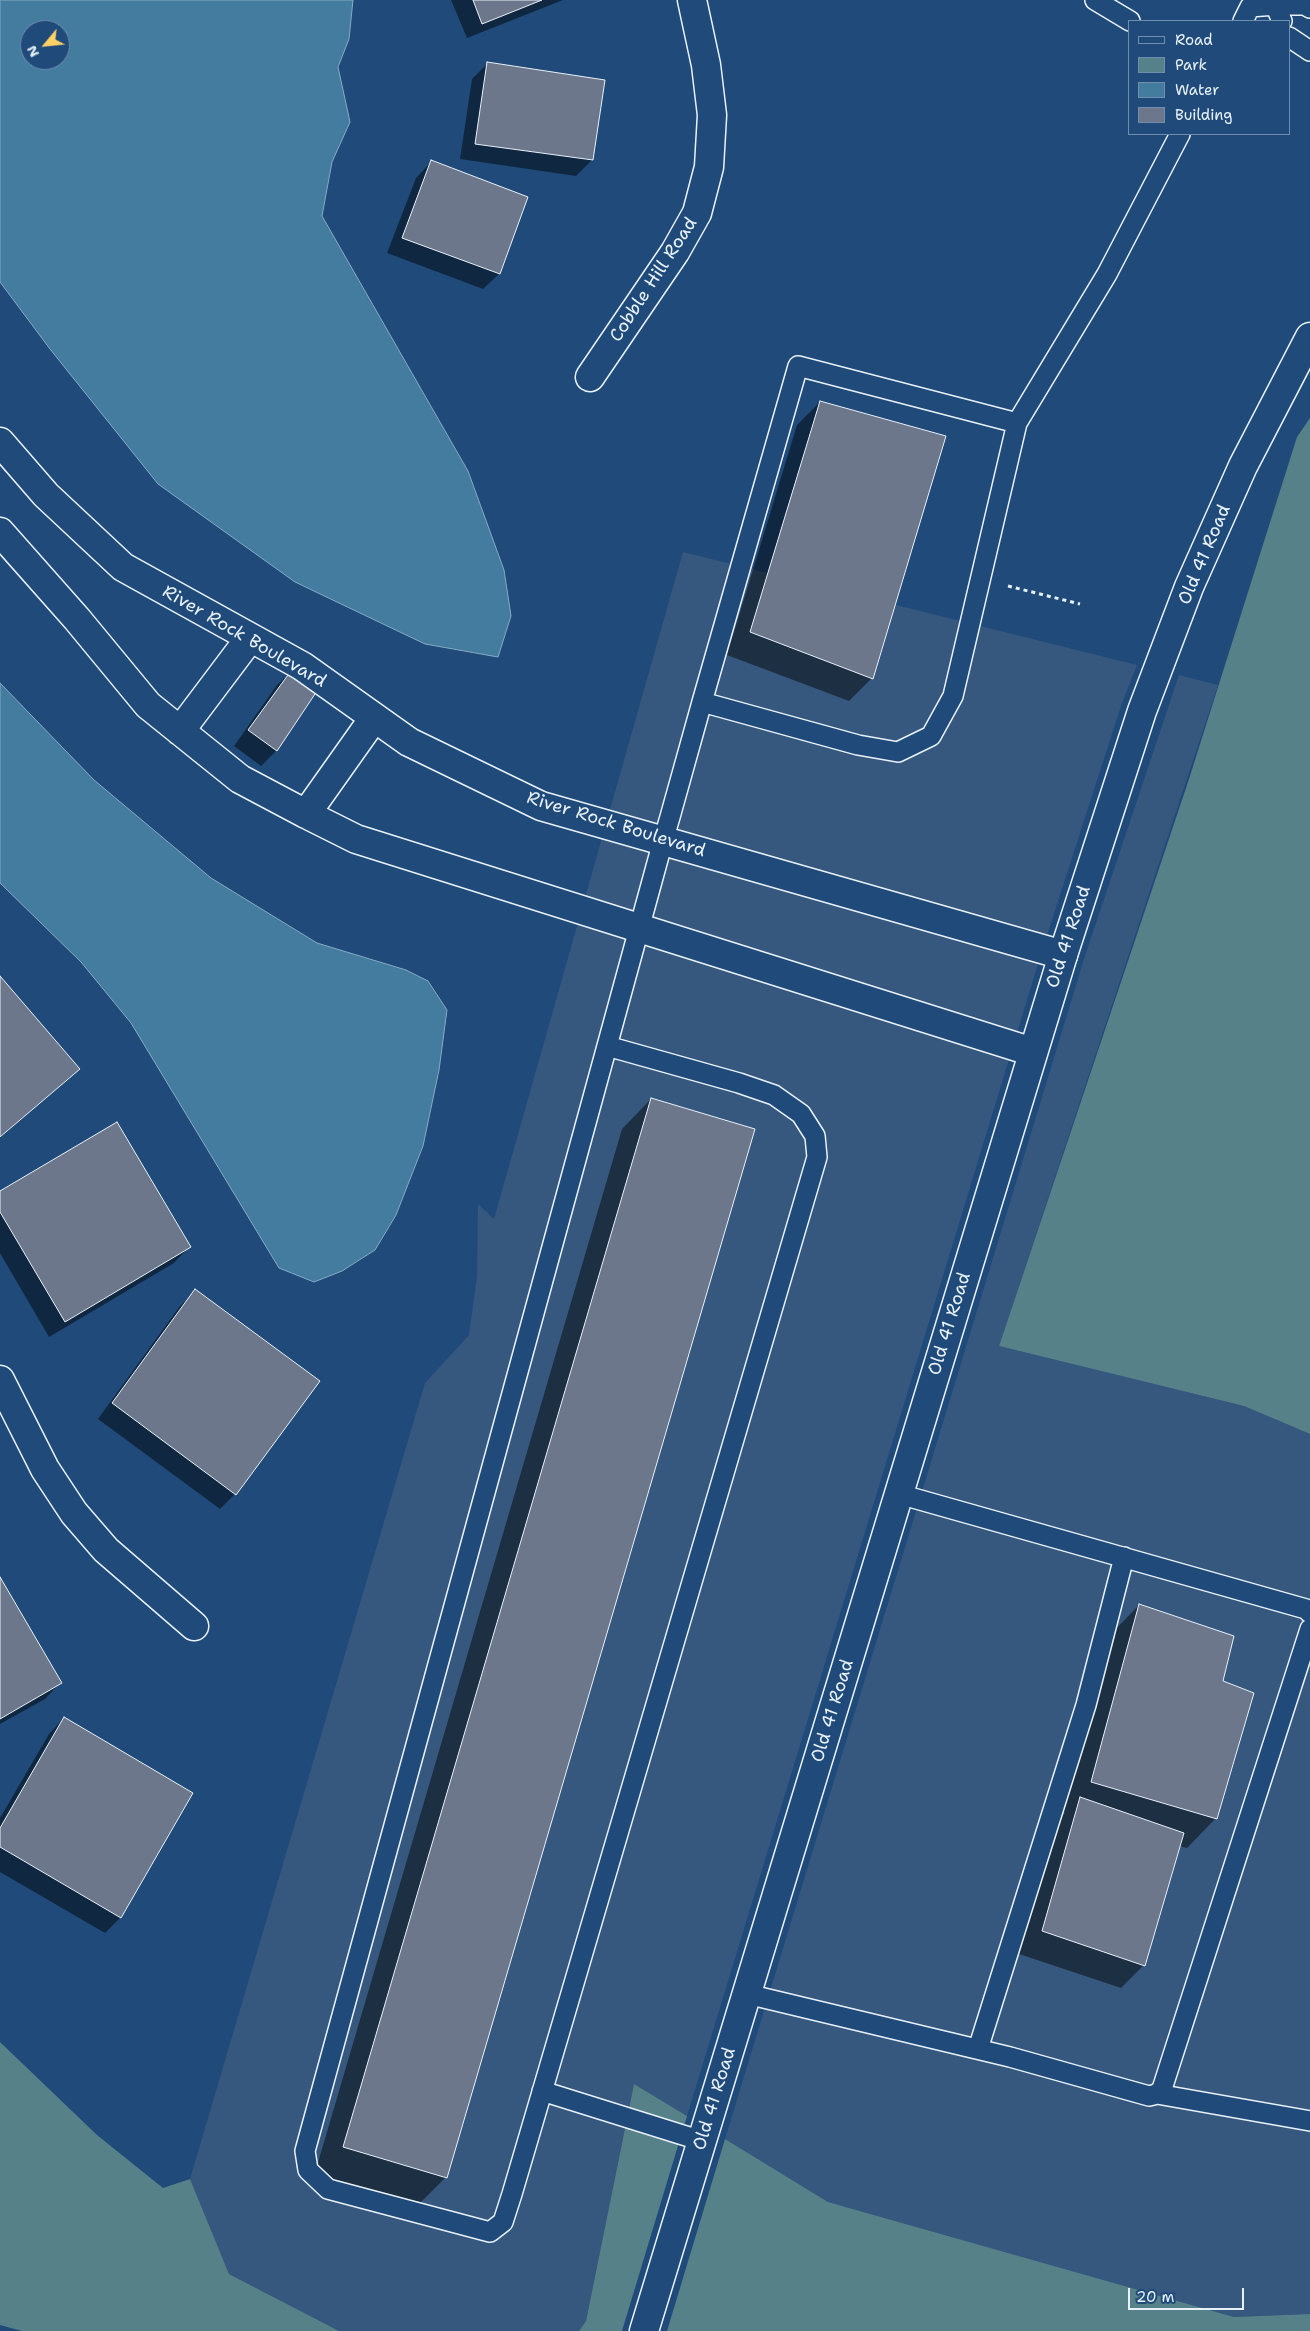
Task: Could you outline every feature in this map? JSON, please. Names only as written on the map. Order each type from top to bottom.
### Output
[{"type":"street","name":"Cobble Hill Road","points":[[590,377],[675,252],[697,213],[710,167],[712,114],[706,65],[692,0]]},
{"type":"street","name":"Old 41 Road","points":[[644,2331],[1033,1052],[1142,711],[1190,587],[1244,466],[1310,337]]},
{"type":"street","name":"River Rock Boulevard","points":[[0,442],[46,495],[123,567],[302,666],[409,742],[541,806],[1063,955]]},
{"type":"street","points":[[0,532],[77,619],[148,705],[240,779],[306,814],[356,838],[1033,1052]]},
{"type":"street","points":[[180,731],[250,638]]},
{"type":"street","points":[[306,814],[374,718]]},
{"type":"street","points":[[0,1380],[45,1469],[74,1513],[106,1550],[194,1626]]},
{"type":"lane","points":[[1095,0],[1128,20]]},
{"type":"lane","points":[[1243,20],[1250,7],[1278,13],[1305,5],[1310,8]]},
{"type":"lane","points":[[1290,38],[1310,51]]},
{"type":"lane","points":[[702,702],[858,745],[898,752],[931,736],[953,696],[1017,423],[1107,274],[1179,135]]},
{"type":"lane","points":[[607,1046],[739,1083],[774,1095],[801,1114],[815,1136],[817,1157],[503,2222],[490,2232],[328,2189],[308,2170],[305,2151],[663,841],[798,366],[1017,423]]},
{"type":"lane","points":[[899,1494],[1306,1609],[1310,1613]]},
{"type":"lane","points":[[978,2049],[1086,1705],[1124,1557]]},
{"type":"lane","points":[[1157,2094],[1165,2080],[1310,1629]]},
{"type":"lane","points":[[747,1994],[978,2049],[1149,2096],[1157,2094],[1310,2121]]},
{"type":"lane","points":[[542,2091],[702,2141]]},
{"type":"path","points":[[980,579],[1080,604]]},
{"type":"shaded area","points":[[683,552],[1137,665],[1121,706],[1042,951],[687,2116],[634,2084],[586,2321],[579,2331],[339,2331],[229,2274],[190,2179],[425,1383],[469,1335],[477,1276],[478,1204],[494,1219]]},
{"type":"shaded area","points":[[1179,675],[1218,685],[999,1346],[1244,1406],[1310,1434],[1310,2314],[1234,2317],[828,2202],[725,2139],[1084,959]]},
{"type":"green space","points":[[1310,418],[1310,1434],[1244,1406],[999,1346],[1189,779],[1297,437]]},
{"type":"green space","points":[[0,2042],[97,2135],[163,2188],[190,2179],[229,2274],[339,2331],[22,2331],[0,2325]]},
{"type":"green space","points":[[634,2084],[687,2116],[622,2331],[579,2331],[586,2321]]},
{"type":"green space","points":[[725,2139],[828,2202],[1234,2317],[1310,2314],[1310,2331],[667,2331]]},
{"type":"water","points":[[0,0],[353,0],[349,39],[338,67],[350,122],[332,162],[322,216],[468,471],[504,570],[511,616],[498,657],[425,644],[295,582],[158,484],[50,349],[0,282]]},
{"type":"water","points":[[0,683],[94,780],[211,878],[317,943],[406,970],[428,981],[447,1010],[439,1070],[423,1146],[396,1215],[375,1250],[342,1271],[314,1282],[279,1268],[131,1023],[81,962],[0,883]]},
{"type":"building","points":[[473,0],[542,0],[482,24]]},
{"type":"building","points":[[487,62],[605,80],[593,160],[475,144]]},
{"type":"building","points":[[431,160],[528,197],[500,274],[402,238]]},
{"type":"building","points":[[820,401],[946,436],[873,679],[750,632]]},
{"type":"building","points":[[293,668],[319,688],[277,751],[248,730]]},
{"type":"building","points":[[0,976],[80,1069],[0,1137]]},
{"type":"building","points":[[651,1098],[755,1129],[447,2178],[343,2147]]},
{"type":"building","points":[[117,1122],[191,1247],[65,1322],[0,1212],[0,1191]]},
{"type":"building","points":[[195,1289],[320,1381],[236,1495],[112,1403]]},
{"type":"building","points":[[0,1577],[62,1683],[0,1719]]},
{"type":"building","points":[[1139,1604],[1234,1636],[1223,1681],[1254,1693],[1217,1819],[1091,1782]]},
{"type":"building","points":[[64,1717],[193,1793],[121,1918],[0,1847],[0,1828]]},
{"type":"building","points":[[1080,1797],[1184,1833],[1145,1966],[1042,1931]]}]
